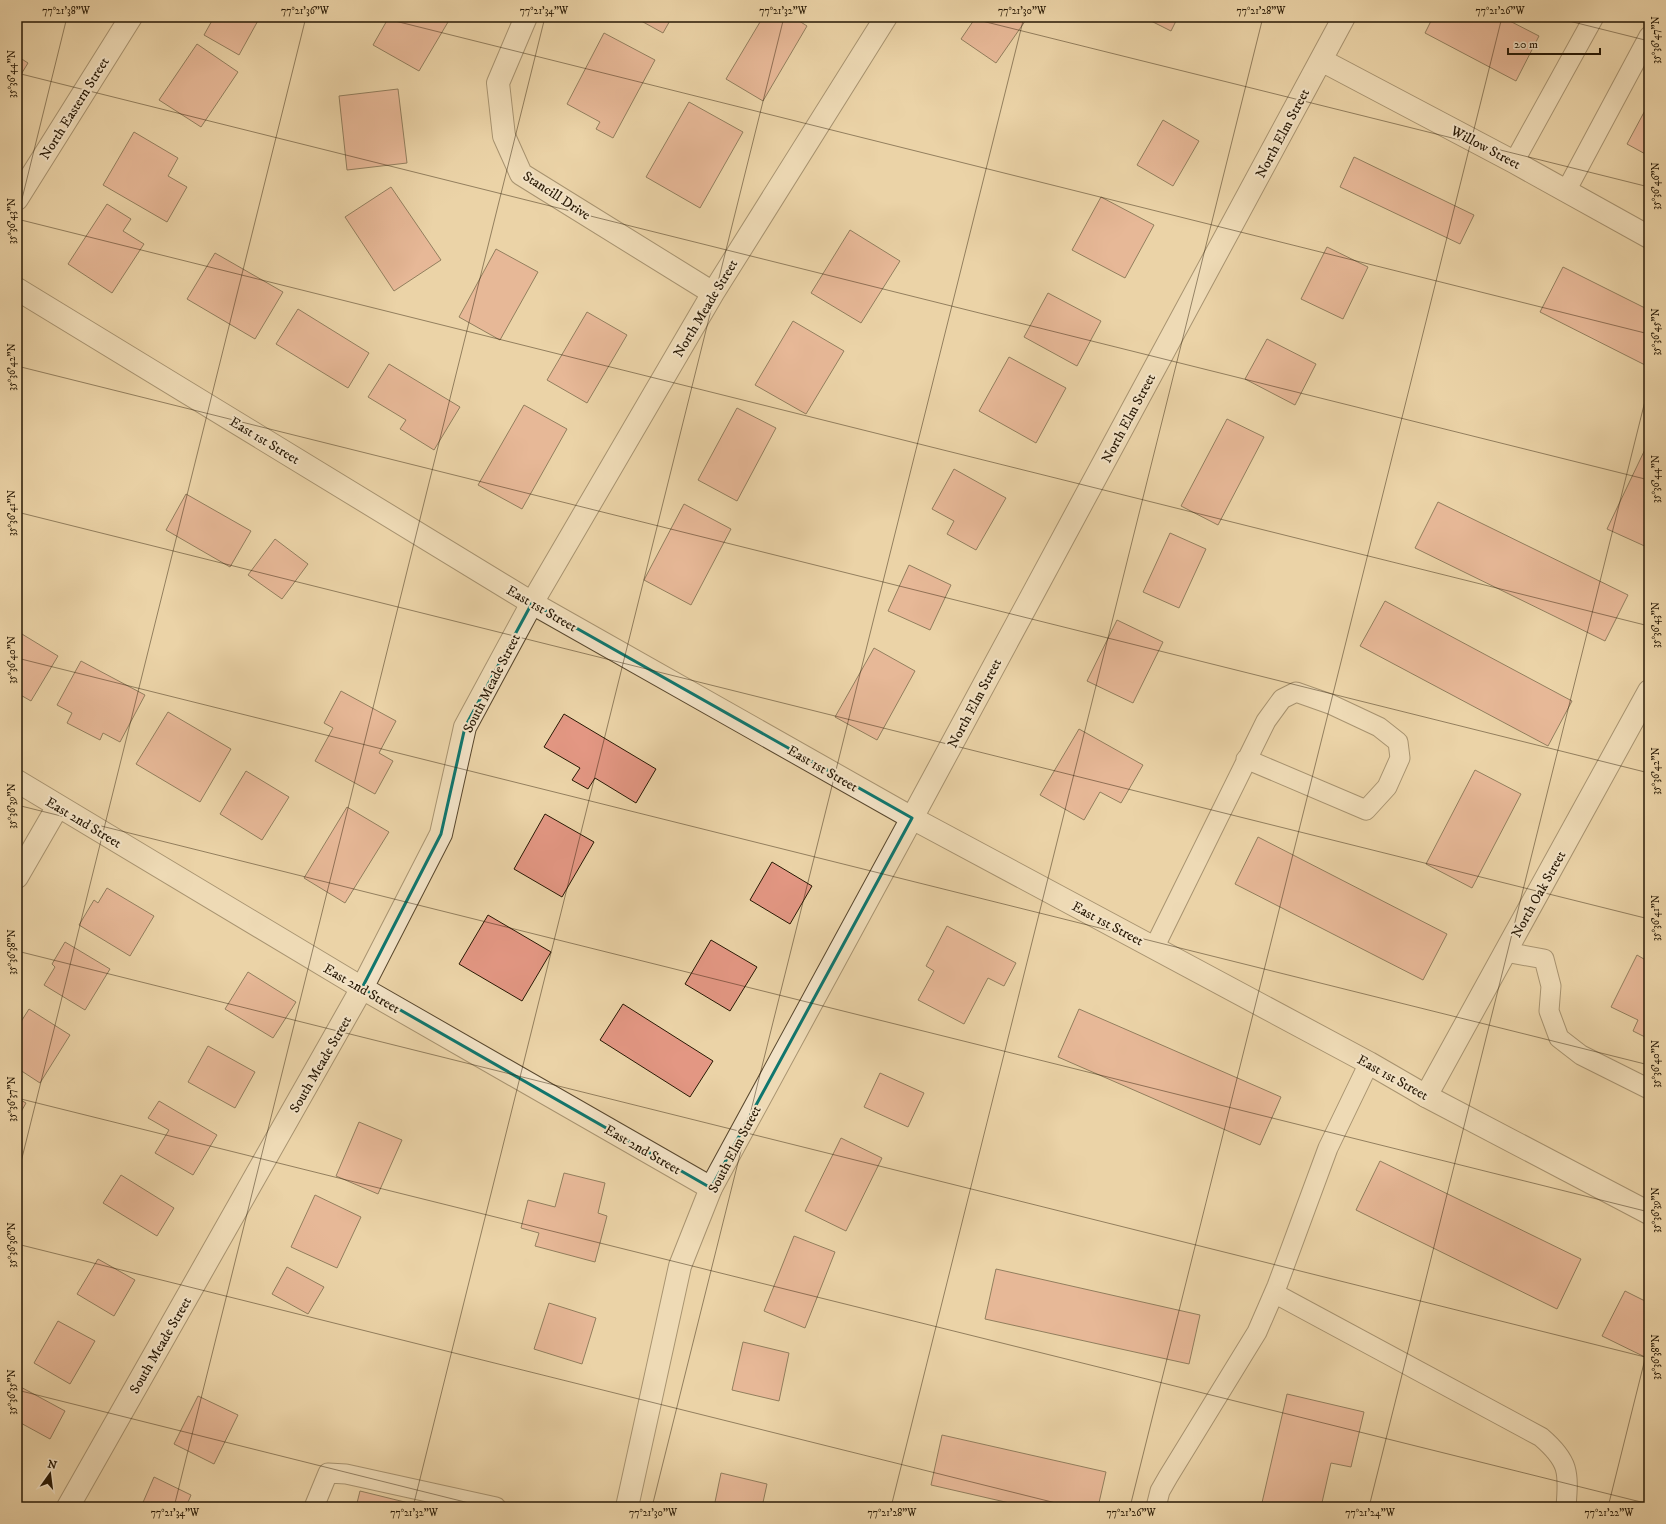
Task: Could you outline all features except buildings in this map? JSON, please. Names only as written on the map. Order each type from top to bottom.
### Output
[{"type":"street","name":"North Eastern Street","points":[[17,199],[131,17]]},
{"type":"street","name":"Stancill Drive","points":[[526,17],[498,83],[504,136],[521,174],[712,293]]},
{"type":"street","name":"North Meade Street","points":[[532,603],[712,293],[886,17]]},
{"type":"street","name":"North Elm Street","points":[[912,818],[1344,17]]},
{"type":"street","name":"Willow Street","points":[[1321,60],[1514,162],[1649,237]]},
{"type":"street","name":"East 1st Street","points":[[17,289],[532,603],[912,818],[1369,1063],[1426,1096],[1649,1213]]},
{"type":"street","name":"South Meade Street","points":[[68,1507],[362,988],[441,834],[465,727],[532,603]]},
{"type":"street","name":"North Oak Street","points":[[1426,1096],[1649,691]]},
{"type":"street","name":"East 2nd Street","points":[[17,781],[362,988],[711,1188]]},
{"type":"street","points":[[17,877],[58,806]]},
{"type":"street","name":"South Elm Street","points":[[627,1507],[680,1266],[711,1188],[912,818]]},
{"type":"lane","points":[[1514,162],[1594,17]]},
{"type":"lane","points":[[1566,191],[1649,36]]},
{"type":"lane","points":[[1154,948],[1246,759],[1266,721],[1282,699],[1296,692],[1330,704],[1379,727],[1398,742],[1400,758],[1387,787],[1366,810],[1246,759]]},
{"type":"lane","points":[[1505,952],[1544,959],[1551,986],[1549,1011],[1559,1038],[1581,1055],[1649,1089]]},
{"type":"lane","points":[[1156,1507],[1160,1491],[1168,1477],[1257,1332],[1274,1293],[1328,1148],[1369,1063]]},
{"type":"lane","points":[[1274,1293],[1541,1438],[1555,1449],[1566,1468],[1568,1487],[1566,1507]]},
{"type":"lane","points":[[314,1507],[328,1473],[346,1474],[496,1507]]},
{"type":"highlighted area","points":[[532,603],[912,818],[711,1188],[362,988],[441,834],[465,727]]}]
